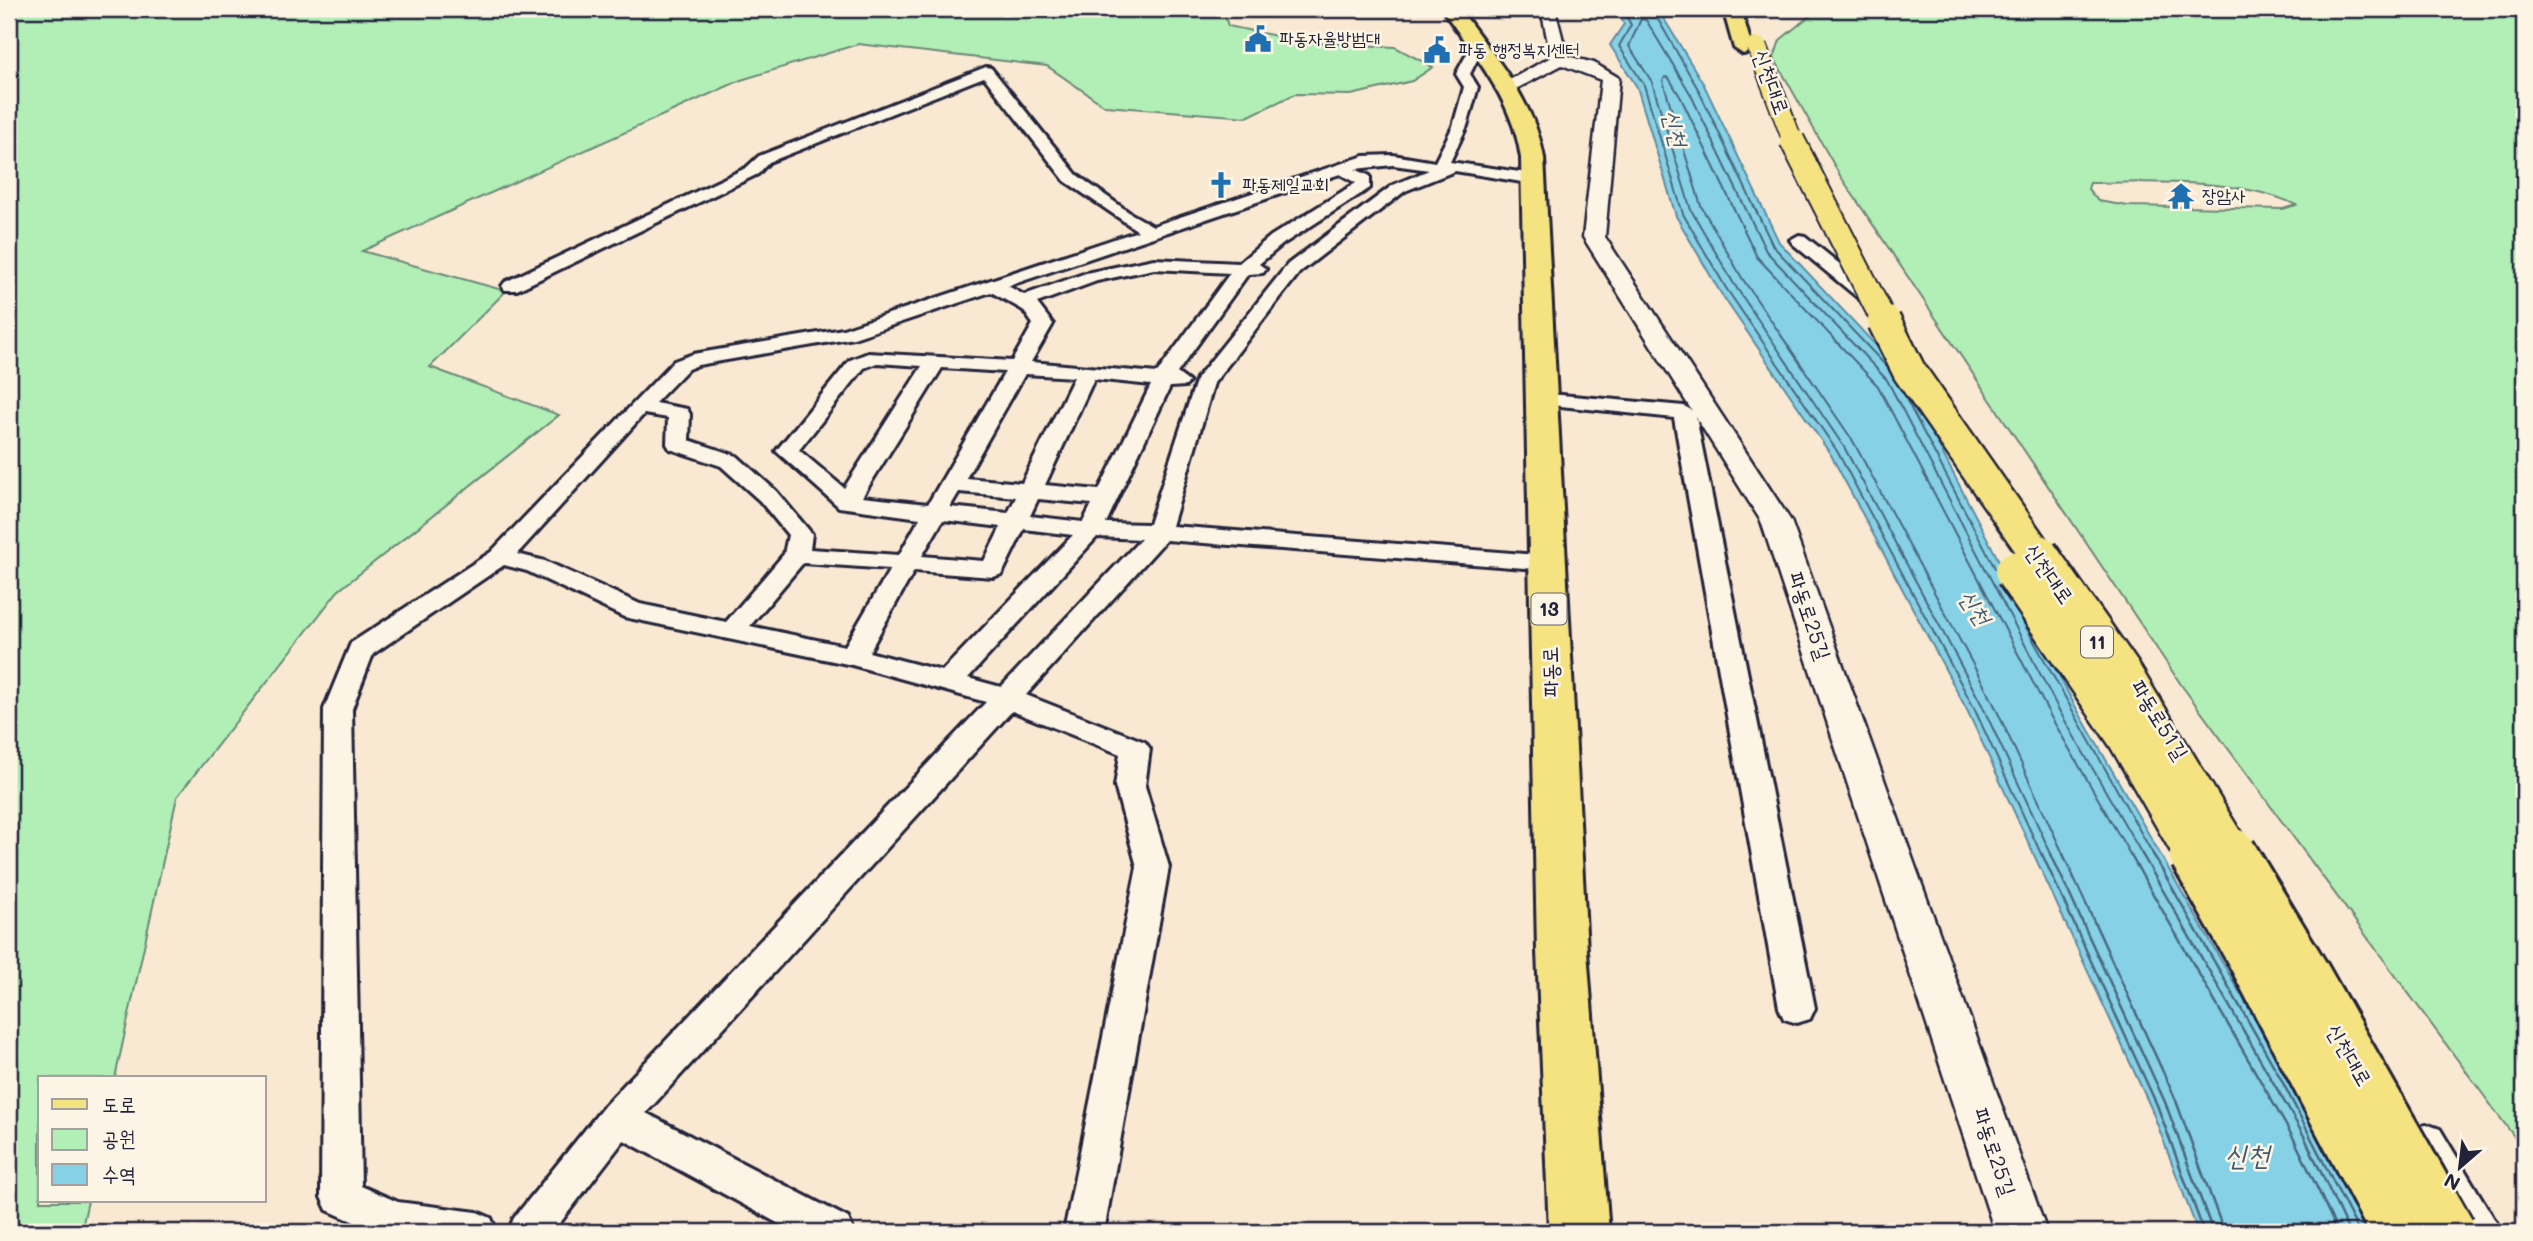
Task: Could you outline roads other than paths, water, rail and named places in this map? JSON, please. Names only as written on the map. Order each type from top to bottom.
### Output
[{"type":"main road","name":"파동로","points":[[1451,9],[1520,110],[1529,136],[1534,179],[1539,399],[1549,563],[1562,951],[1579,1232]]},
{"type":"main road","name":"신천대로","points":[[1732,9],[1796,150],[1909,371],[2120,673],[2305,978],[2449,1232]]},
{"type":"main road","name":"신천대로","points":[[1746,9],[1750,48],[1775,145],[1883,359],[1989,532],[2127,736],[2252,953],[2398,1232]]},
{"type":"street","points":[[1504,88],[1560,59],[1548,9]]},
{"type":"street","points":[[528,1232],[618,1117],[1158,532],[1203,386],[1291,272],[1399,188],[1443,167],[1461,126],[1471,87],[1463,74],[1473,55],[1481,53]]},
{"type":"street","name":"파동로25길","points":[[1560,59],[1588,66],[1611,78],[1594,237],[1696,414],[1776,521],[2021,1232]]},
{"type":"street","points":[[511,286],[752,171],[764,159],[986,71],[1071,178],[1124,217],[1154,233]]},
{"type":"street","points":[[477,1232],[397,1222],[341,1197],[338,709],[361,649],[500,557],[639,407],[681,365],[693,360],[847,334],[1364,161],[1393,160],[1453,166],[1534,179]]},
{"type":"street","points":[[948,682],[1091,530],[1164,380],[1213,305],[1242,269],[1277,240],[1364,185],[1364,179],[1341,169]]},
{"type":"street","name":"파동로51길","points":[[1799,240],[1889,313],[1900,342],[2113,647],[2482,1232]]},
{"type":"street","points":[[1023,302],[1092,277],[1154,264],[1291,272]]},
{"type":"street","points":[[853,656],[1043,324],[1030,306],[992,285]]},
{"type":"street","points":[[1203,386],[1087,372],[875,357],[857,364],[787,451],[847,502],[1091,530],[1158,532],[1549,563]]},
{"type":"street","points":[[847,502],[936,361]]},
{"type":"street","points":[[796,555],[905,565],[993,569],[1087,372]]},
{"type":"street","points":[[1539,399],[1696,414],[1797,1008]]},
{"type":"street","points":[[639,407],[679,414],[678,444],[729,461],[768,496],[800,534],[796,555],[732,631]]},
{"type":"street","points":[[952,484],[1107,498]]},
{"type":"street","points":[[500,557],[536,566],[633,611],[853,656],[1007,698],[1135,748],[1130,786],[1153,867],[1084,1232]]},
{"type":"street","points":[[618,1117],[834,1232]]},
{"type":"water","name":"신천","points":[[1615,9],[1658,9],[1704,85],[1779,242],[1899,370],[2074,704],[2318,1129],[2367,1232],[2198,1232],[2151,1108],[1968,712],[1831,455],[1720,292],[1676,216],[1637,87],[1610,45],[1624,24]]},
{"type":"place","name":"파동자율방범대","points":[[1258,39]]},
{"type":"place","name":"파동 행정복지센터","points":[[1437,50]]},
{"type":"place","name":"파동제일교회","points":[[1221,185]]},
{"type":"place","name":"장암사","points":[[2181,196]]}]
